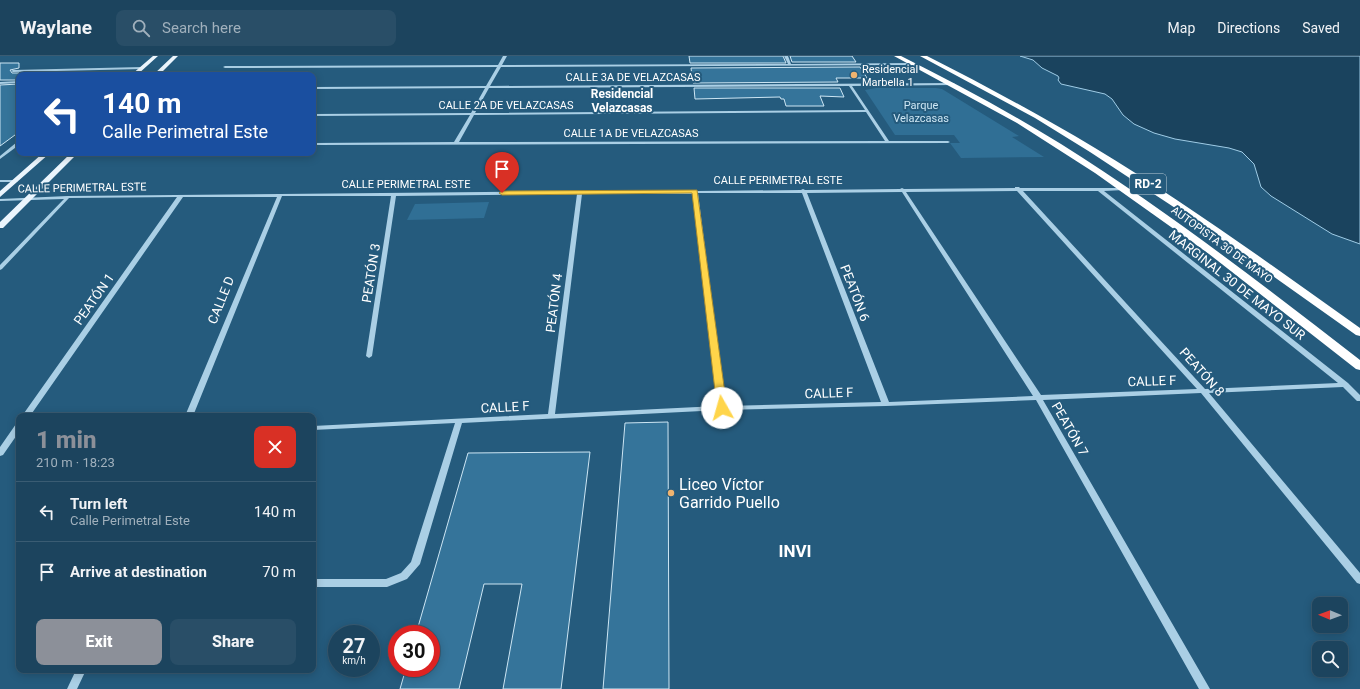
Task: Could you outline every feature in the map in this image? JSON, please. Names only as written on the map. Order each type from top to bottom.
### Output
[{"type":"highway","name":"AUTOPISTA 30 DE MAYO","points":[[898,56],[1000,110],[1059,146],[1124,189],[1223,259],[1360,366]]},
{"type":"highway","name":"AUTOPISTA 30 DE MAYO","points":[[923,56],[1023,108],[1137,177],[1249,253],[1360,333]]},
{"type":"main road","points":[[137,72],[156,56]]},
{"type":"main road","points":[[159,72],[176,56]]},
{"type":"main road","points":[[0,195],[44,156]]},
{"type":"main road","points":[[0,226],[73,156]]},
{"type":"street","points":[[456,143],[506,56]]},
{"type":"street","points":[[786,56],[790,64]]},
{"type":"street","points":[[225,66],[913,64]]},
{"type":"street","points":[[13,71],[142,68]]},
{"type":"street","points":[[0,83],[16,82]]},
{"type":"street","name":"CALLE 3A DE VELAZCASAS","points":[[316,88],[953,84]]},
{"type":"street","points":[[850,85],[888,142]]},
{"type":"street","name":"CALLE 2A DE VELAZCASAS","points":[[316,115],[867,112]]},
{"type":"street","name":"CALLE 1A DE VELAZCASAS","points":[[316,144],[948,142]]},
{"type":"street","points":[[0,158],[16,145]]},
{"type":"street","points":[[0,181],[16,181]]},
{"type":"street","name":"CALLE PERIMETRAL ESTE","points":[[0,200],[68,197],[1016,188],[1124,189]]},
{"type":"street","name":"PEATÓN 8","points":[[1016,188],[1204,392],[1360,580]]},
{"type":"street","name":"PEATÓN 7","points":[[902,189],[1038,397],[1205,689]]},
{"type":"street","name":"MARGINAL 30 DE MAYO SUR","points":[[1099,189],[1345,385],[1360,399]]},
{"type":"street","name":"PEATÓN 6","points":[[803,190],[886,404]]},
{"type":"street","points":[[695,191],[722,408]]},
{"type":"street","name":"PEATÓN 4","points":[[551,417],[580,192]]},
{"type":"street","name":"PEATÓN 3","points":[[369,356],[394,194]]},
{"type":"street","name":"CALLE D","points":[[190,413],[280,195]]},
{"type":"street","name":"PEATÓN 1","points":[[28,413],[181,196]]},
{"type":"street","points":[[0,268],[68,197]]},
{"type":"street","name":"CALLE F","points":[[316,428],[722,408],[886,404],[1345,385]]},
{"type":"street","points":[[316,583],[387,583],[404,576],[408,572],[415,564],[459,422]]},
{"type":"street","points":[[0,453],[16,430]]},
{"type":"street","points":[[72,689],[80,673]]},
{"type":"green space","name":"Parque Velazcasas","points":[[876,88],[942,89],[1019,136],[1012,137],[1044,157],[961,158],[950,143],[960,143],[954,135],[895,135],[865,90]]},
{"type":"green space","points":[[489,202],[484,218],[407,220],[415,204]]},
{"type":"shaded area","points":[[1020,56],[1360,56],[1360,244],[1332,234],[1271,196],[1261,187],[1254,164],[1242,152],[1229,148],[1175,139],[1154,133],[1134,124],[1123,115],[1112,99],[1105,94],[1061,84],[1058,80],[1058,76],[1042,68],[1033,60]]},
{"type":"building","points":[[689,56],[783,56],[786,63],[690,63]]},
{"type":"building","points":[[790,56],[852,56],[856,62],[792,62]]},
{"type":"building","points":[[0,63],[19,63],[19,68],[10,70],[12,73],[16,73],[16,80],[0,80]]},
{"type":"building","points":[[860,67],[867,78],[836,78],[838,82],[693,83],[691,68]]},
{"type":"building","points":[[16,84],[16,134],[0,146],[0,85]]},
{"type":"building","points":[[694,88],[840,88],[844,97],[820,96],[824,106],[786,106],[784,99],[781,99],[780,97],[695,99]]},
{"type":"building","points":[[668,422],[669,689],[603,689],[625,423]]},
{"type":"building","points":[[590,452],[561,689],[503,689],[522,584],[484,584],[459,689],[400,689],[403,677],[440,677],[440,625],[419,625],[468,453]]},
{"type":"place","name":"Residencial Marbella 1","points":[[854,75]]},
{"type":"place","name":"Liceo Víctor Garrido Puello","points":[[671,493]]},
{"type":"district","name":"Residencial Velazcasas","points":[[622,101]]},
{"type":"district","name":"INVI","points":[[795,551]]},
{"type":"route","points":[[502,193],[695,191],[722,408]]}]
